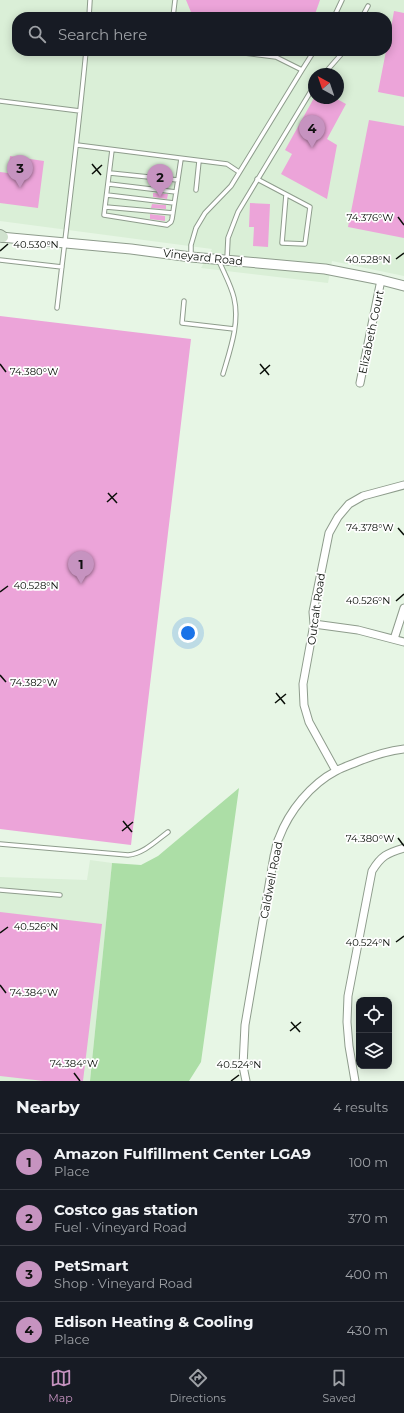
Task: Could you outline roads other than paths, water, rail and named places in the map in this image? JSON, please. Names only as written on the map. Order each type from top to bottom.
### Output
[{"type":"street","name":"Vineyard Road","points":[[1,236],[191,257],[325,269],[404,286]]},
{"type":"street","name":"Elizabeth Court","points":[[360,383],[381,280]]},
{"type":"street","name":"Outcalt Road","points":[[336,771],[309,722],[304,705],[303,684],[314,624],[313,612],[329,533],[338,517],[349,504],[362,496],[404,485]]},
{"type":"street","points":[[394,639],[404,608]]},
{"type":"street","points":[[314,624],[358,630],[404,642]]},
{"type":"street","name":"Caldwell Road","points":[[246,1081],[243,1066],[245,1025],[274,856],[279,838],[288,819],[299,803],[318,783],[336,771],[369,757],[404,749]]},
{"type":"street","points":[[354,1081],[347,1022],[348,996],[372,871],[379,860],[387,853],[404,848]]},
{"type":"lane","points":[[89,12],[90,0]]},
{"type":"lane","points":[[174,12],[175,0]]},
{"type":"lane","points":[[336,12],[342,0]]},
{"type":"lane","points":[[365,12],[368,6]]},
{"type":"lane","points":[[57,308],[77,145],[86,56]]},
{"type":"lane","points":[[268,56],[276,57],[302,70]]},
{"type":"lane","points":[[191,257],[191,245],[196,228],[205,213],[231,186],[311,56]]},
{"type":"lane","points":[[329,68],[340,56]]},
{"type":"lane","points":[[223,374],[232,345],[234,329],[234,299],[222,260],[228,238],[238,212],[308,96]]},
{"type":"lane","points":[[0,101],[80,111]]},
{"type":"lane","points":[[77,145],[227,164],[239,172]]},
{"type":"lane","points":[[112,150],[104,215],[167,225],[171,222],[173,213],[181,159]]},
{"type":"lane","points":[[196,190],[199,161]]},
{"type":"lane","points":[[110,173],[178,180]]},
{"type":"lane","points":[[257,179],[310,207],[305,244],[282,243],[286,195]]},
{"type":"lane","points":[[109,184],[176,192]]},
{"type":"lane","points":[[107,196],[174,203]]},
{"type":"lane","points":[[106,207],[173,213]]},
{"type":"lane","points":[[0,260],[62,267]]},
{"type":"lane","points":[[184,301],[182,323],[234,329]]},
{"type":"lane","points":[[0,844],[132,855],[144,850],[168,832]]},
{"type":"lane","points":[[0,890],[60,894]]},
{"type":"place","name":"Edison Heating & Cooling","points":[[312,148]]},
{"type":"place","name":"PetSmart","points":[[20,188]]},
{"type":"place","name":"Costco gas station","points":[[160,197]]},
{"type":"place","name":"Amazon Fulfillment Center LGA9","points":[[81,584]]}]
